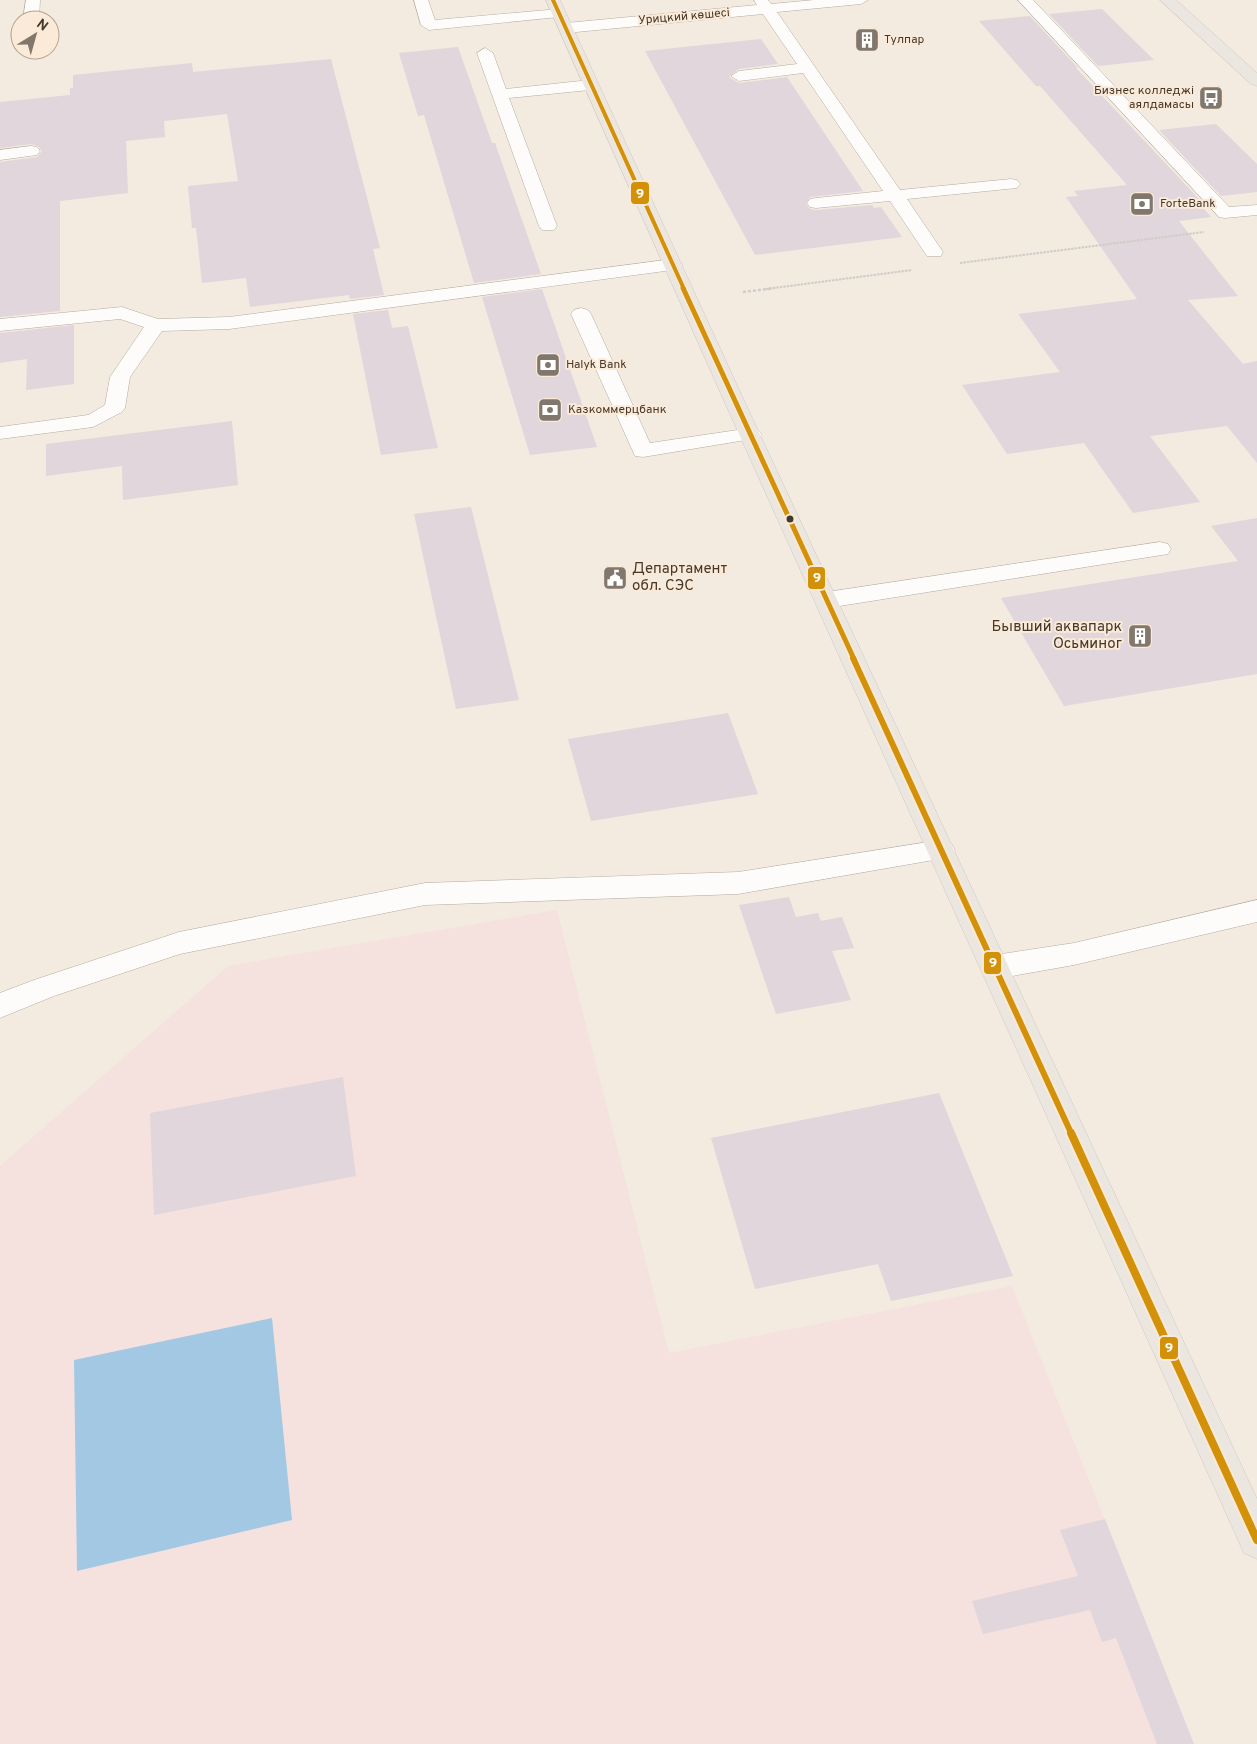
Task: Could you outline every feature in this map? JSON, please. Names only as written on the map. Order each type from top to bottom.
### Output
[{"type":"main road","points":[[1167,0],[1257,81]]},
{"type":"main road","points":[[559,14],[731,394],[995,968],[1249,1504],[1257,1540]]},
{"type":"street","name":"Урицкий көшесі","points":[[421,0],[429,25],[559,14],[861,0]]},
{"type":"street","points":[[1025,0],[1226,213],[1257,210]]},
{"type":"street","points":[[764,4],[934,252]]},
{"type":"street","points":[[484,53],[548,226]]},
{"type":"street","points":[[739,76],[808,68]]},
{"type":"street","points":[[500,94],[590,85]]},
{"type":"street","points":[[0,155],[31,151]]},
{"type":"street","points":[[816,203],[1011,184]]},
{"type":"street","points":[[0,325],[122,313],[156,325],[229,323],[674,266]]},
{"type":"street","points":[[581,314],[643,451],[751,434]]},
{"type":"street","points":[[0,433],[93,421],[115,408],[120,377],[156,325]]},
{"type":"street","points":[[827,600],[1160,549]]},
{"type":"street","points":[[0,1006],[44,988],[179,943],[424,894],[738,883],[941,850]]},
{"type":"street","points":[[995,968],[1074,954],[1257,911]]},
{"type":"path","points":[[960,263],[1210,231]]},
{"type":"path","points":[[743,292],[921,268]]},
{"type":"shaded area","points":[[557,910],[669,1353],[1012,1286],[1194,1744],[0,1744],[0,1166],[228,966]]},
{"type":"water","points":[[272,1318],[292,1520],[77,1571],[74,1360]]},
{"type":"building","points":[[1102,9],[1154,60],[1098,66],[1049,14]]},
{"type":"building","points":[[1030,16],[1199,199],[1195,199],[1211,217],[1179,221],[1238,296],[1188,300],[1243,364],[1257,361],[1257,463],[1227,426],[1150,436],[1200,502],[1133,513],[1084,443],[1007,454],[962,385],[1060,372],[1018,314],[1137,299],[1066,197],[1078,196],[1074,191],[1127,185],[1040,86],[1036,86],[979,21]]},
{"type":"building","points":[[761,39],[778,64],[739,69],[729,77],[739,83],[787,77],[863,191],[810,197],[806,204],[810,209],[816,210],[872,205],[874,208],[881,207],[902,237],[755,255],[645,51]]},
{"type":"building","points":[[458,47],[492,143],[495,143],[541,274],[474,283],[424,115],[418,116],[399,53]]},
{"type":"building","points":[[331,59],[380,248],[373,249],[384,295],[350,299],[349,295],[250,307],[246,278],[202,283],[196,228],[192,228],[188,186],[238,181],[227,114],[164,121],[165,137],[126,141],[128,193],[60,201],[60,311],[0,317],[0,162],[37,157],[42,151],[38,146],[31,144],[0,148],[0,102],[70,95],[70,88],[73,88],[73,75],[192,63],[193,72]]},
{"type":"building","points":[[1216,124],[1257,164],[1257,192],[1221,196],[1159,130]]},
{"type":"building","name":"Казкоммерцбанк","points":[[542,289],[597,447],[530,455],[482,297]]},
{"type":"building","points":[[388,310],[392,328],[408,326],[438,448],[381,455],[353,314]]},
{"type":"building","points":[[74,325],[74,384],[26,390],[27,359],[0,363],[0,333]]},
{"type":"building","points":[[232,421],[238,485],[123,500],[122,466],[46,476],[46,444]]},
{"type":"building","points":[[471,507],[519,700],[456,709],[414,514]]},
{"type":"building","name":"Бывший аквапарк Осьминог","points":[[1257,518],[1257,674],[1064,706],[1001,598],[1238,561],[1211,526]]},
{"type":"building","points":[[728,713],[758,794],[591,821],[568,739]]},
{"type":"building","points":[[789,897],[796,917],[818,913],[821,921],[842,917],[854,948],[832,951],[851,1000],[776,1014],[739,905]]},
{"type":"building","points":[[343,1077],[356,1176],[154,1215],[150,1113]]},
{"type":"building","points":[[939,1093],[1013,1276],[891,1301],[878,1264],[755,1289],[711,1138]]},
{"type":"building","points":[[1105,1519],[1194,1744],[1157,1744],[1116,1638],[1102,1642],[1090,1610],[983,1634],[972,1601],[1078,1576],[1060,1530]]},
{"type":"transit line","name":"9","points":[[553,0],[731,394],[1257,1540]]},
{"type":"place","name":"Тулпар","points":[[867,40]]},
{"type":"place","name":"Бизнес колледжі аялдамасы","points":[[1211,98]]},
{"type":"place","name":"ForteBank","points":[[1142,204]]},
{"type":"place","name":"Halyk Bank","points":[[548,365]]},
{"type":"place","name":"Казкоммерцбанк","points":[[550,410]]},
{"type":"place","name":"Департамент обл. СЭС","points":[[615,578]]},
{"type":"place","name":"Бывший аквапарк Осьминог","points":[[1140,636]]}]
